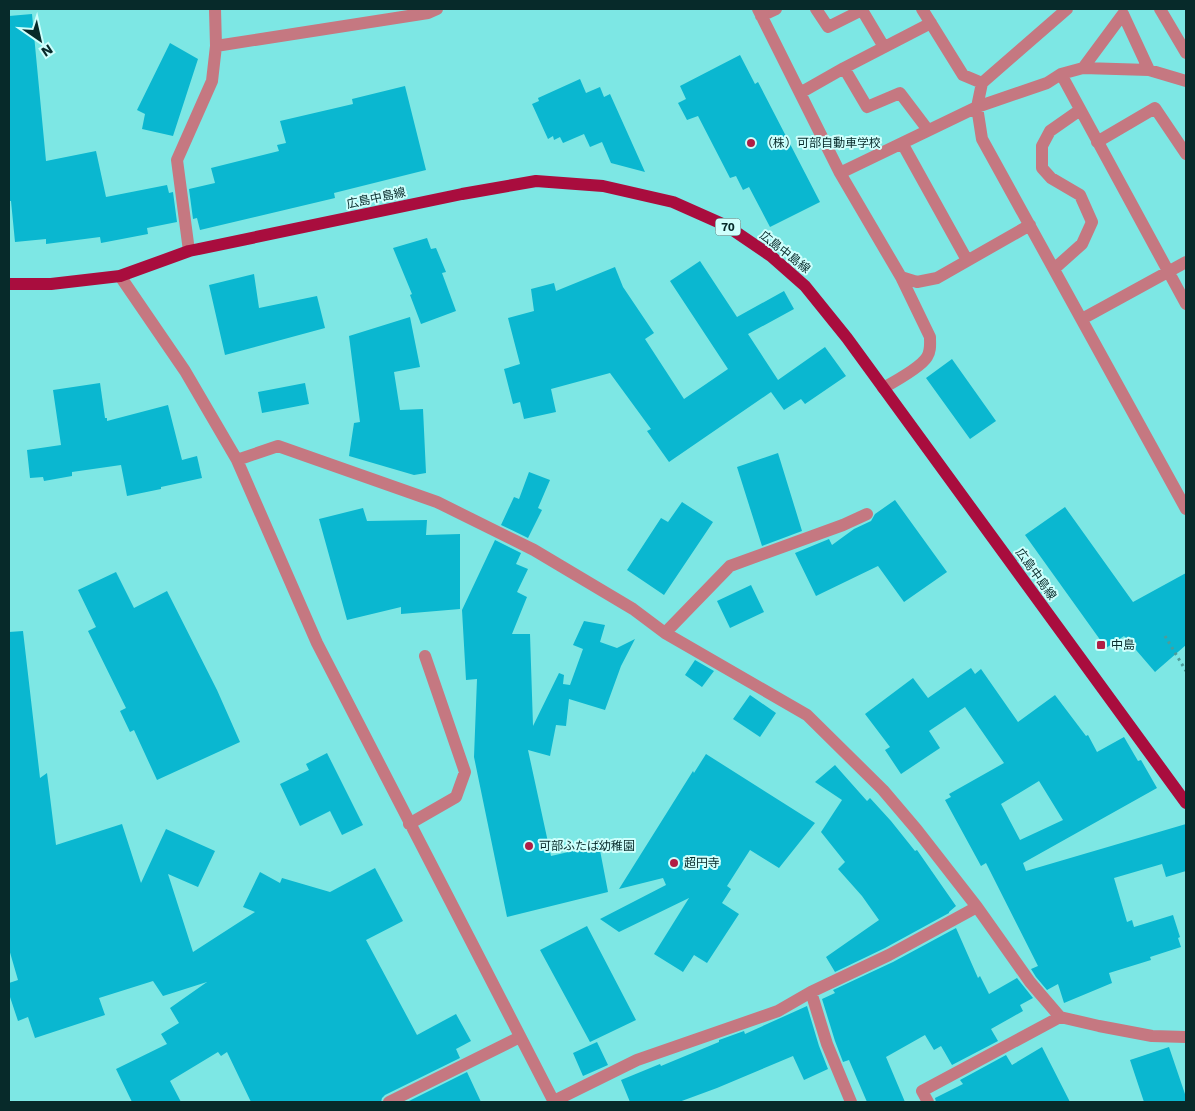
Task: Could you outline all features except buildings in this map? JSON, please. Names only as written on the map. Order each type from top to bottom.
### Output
[{"type":"main road","name":"広島中島線","points":[[9,284],[51,284],[120,276],[189,251],[462,194],[536,181],[603,186],[673,202],[727,226],[771,256],[805,286],[884,388],[1186,803]]},
{"type":"street","points":[[189,251],[177,160],[212,81],[216,46],[215,9]]},
{"type":"street","points":[[216,46],[428,13],[437,9]]},
{"type":"street","points":[[776,9],[759,12],[840,174],[901,277],[930,338],[927,358],[884,388]]},
{"type":"street","points":[[816,9],[828,27],[862,10],[884,47]]},
{"type":"street","points":[[922,9],[963,75],[982,83]]},
{"type":"street","points":[[1067,9],[982,83],[977,107],[982,139],[1186,509]]},
{"type":"street","points":[[1160,9],[1186,53]]},
{"type":"street","points":[[1083,68],[1123,14],[1149,70]]},
{"type":"street","points":[[800,93],[931,23]]},
{"type":"street","points":[[844,68],[867,107],[900,92],[928,130]]},
{"type":"street","points":[[840,174],[977,107],[1047,82],[1060,74],[1083,68],[1149,70],[1186,81]]},
{"type":"street","points":[[1060,74],[1186,304]]},
{"type":"street","points":[[1097,142],[1155,108],[1186,154]]},
{"type":"street","points":[[1054,268],[1082,244],[1092,222],[1080,195],[1051,178],[1042,168],[1042,146],[1050,131],[1080,110]]},
{"type":"street","points":[[902,143],[967,260]]},
{"type":"street","points":[[901,277],[917,282],[937,278],[1030,225]]},
{"type":"street","points":[[1082,320],[1186,262]]},
{"type":"street","points":[[120,276],[185,371],[237,460],[317,642],[409,824],[554,1101],[638,1060],[778,1011],[811,992],[889,955],[977,907]]},
{"type":"street","points":[[237,460],[278,446],[436,502],[534,550],[633,610],[665,634],[807,715],[883,790],[977,907],[1030,982],[1060,1017],[1152,1036],[1186,1037]]},
{"type":"street","points":[[665,634],[730,566],[843,525],[867,514]]},
{"type":"street","points":[[409,824],[456,797],[464,772],[425,656]]},
{"type":"street","points":[[811,992],[827,1044],[851,1102]]},
{"type":"street","points":[[928,1102],[922,1091],[1060,1017]]},
{"type":"street","points":[[388,1102],[520,1037]]},
{"type":"path","points":[[1165,636],[1186,671]]},
{"type":"place","name":"（株）可部自動車学校","points":[[751,143]]},
{"type":"place","name":"中島","points":[[1101,645]]},
{"type":"place","name":"可部ふたば幼稚園","points":[[529,846]]},
{"type":"place","name":"超円寺","points":[[674,863]]}]
